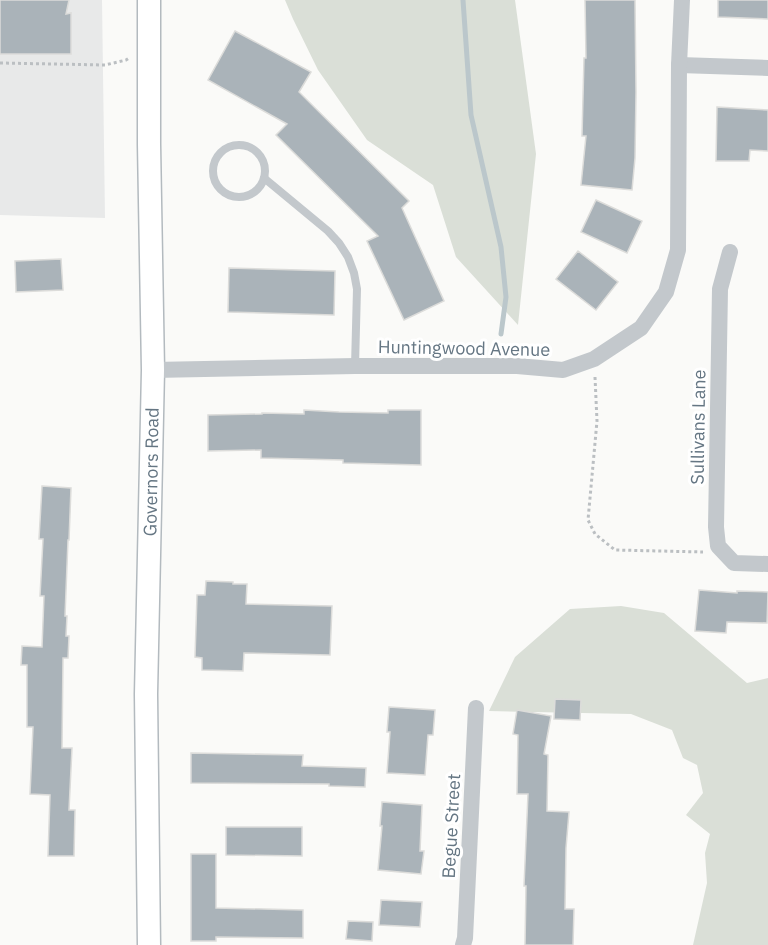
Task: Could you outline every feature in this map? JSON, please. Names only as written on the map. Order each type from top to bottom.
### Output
[{"type":"main road","name":"Governors Road","points":[[149,945],[146,694],[153,370],[149,144],[150,0]]},
{"type":"street","name":"Huntingwood Avenue","points":[[153,370],[355,366],[517,366],[563,370],[594,359],[641,328],[666,292],[678,250],[679,64],[682,0]]},
{"type":"street","points":[[679,64],[768,68]]},
{"type":"street","name":"Sullivans Lane","points":[[729,252],[720,290],[716,527],[718,546],[734,563]]},
{"type":"street","points":[[734,563],[768,564]]},
{"type":"street","name":"Begue Street","points":[[463,945],[476,708]]},
{"type":"lane","points":[[246,146],[262,158],[265,166],[264,178],[251,193],[244,196],[232,195],[225,192],[217,183],[214,176],[214,164],[220,153],[227,148],[246,146]]},
{"type":"lane","points":[[264,178],[328,231],[348,257],[357,289],[355,366]]},
{"type":"path","points":[[0,63],[105,65],[126,60],[134,52]]},
{"type":"path","points":[[595,375],[597,421],[588,520],[595,534],[615,550],[702,552],[734,563]]},
{"type":"shaded area","points":[[0,0],[102,0],[105,218],[0,215]]},
{"type":"shaded area","points":[[285,0],[515,0],[536,154],[518,325],[456,257],[433,185],[367,140],[318,70]]},
{"type":"shaded area","points":[[621,606],[664,613],[747,683],[768,678],[768,945],[693,945],[707,883],[705,853],[710,834],[686,815],[703,793],[697,765],[683,758],[672,730],[631,714],[489,711],[515,657],[570,609]]},
{"type":"building","points":[[0,0],[69,0],[66,14],[71,13],[71,54],[0,54]]},
{"type":"building","points":[[585,0],[635,0],[635,158],[632,190],[581,185],[586,136],[582,136],[584,58],[586,58]]},
{"type":"building","points":[[718,0],[768,0],[768,19],[718,17]]},
{"type":"building","points":[[235,31],[311,72],[299,92],[409,201],[402,208],[444,301],[404,320],[367,241],[378,236],[276,135],[287,124],[208,80]]},
{"type":"building","points":[[717,107],[768,110],[768,151],[750,150],[749,161],[716,161]]},
{"type":"building","points":[[596,200],[642,221],[627,253],[581,232]]},
{"type":"building","points":[[578,251],[618,282],[596,310],[556,279]]},
{"type":"building","points":[[61,259],[63,290],[16,292],[15,261]]},
{"type":"building","points":[[229,268],[335,271],[334,315],[228,312]]},
{"type":"building","points":[[304,410],[388,413],[388,410],[421,410],[421,465],[261,458],[261,450],[208,451],[208,415],[304,414]]},
{"type":"building","points":[[42,486],[71,488],[65,616],[67,616],[66,636],[69,636],[68,658],[63,658],[62,748],[72,748],[69,810],[75,810],[74,856],[48,856],[50,795],[30,794],[33,727],[27,727],[27,665],[21,665],[22,646],[42,647],[44,596],[40,596],[43,539],[39,539]]},
{"type":"building","points":[[206,581],[247,584],[246,604],[332,606],[330,655],[244,653],[243,671],[202,670],[202,658],[195,657],[197,595],[205,595]]},
{"type":"building","points":[[699,590],[737,593],[737,591],[768,592],[767,623],[727,622],[726,633],[695,631]]},
{"type":"building","points":[[555,699],[581,700],[580,720],[554,719]]},
{"type":"building","points":[[389,707],[435,710],[433,735],[428,735],[425,775],[387,773]]},
{"type":"building","points":[[517,710],[551,716],[544,754],[548,755],[547,811],[569,812],[565,909],[574,909],[573,945],[525,945],[526,886],[524,886],[528,794],[517,794],[518,735],[513,734]]},
{"type":"building","points":[[191,753],[303,755],[302,766],[366,768],[365,787],[329,786],[329,784],[191,783]]},
{"type":"building","points":[[382,802],[422,805],[420,851],[424,851],[421,874],[378,870]]},
{"type":"building","points":[[226,827],[302,827],[302,856],[226,855]]},
{"type":"building","points":[[191,854],[216,854],[216,908],[303,910],[303,938],[216,937],[216,941],[191,941]]},
{"type":"building","points":[[381,900],[422,902],[420,927],[379,925]]},
{"type":"building","points":[[348,921],[373,922],[372,941],[346,939]]},
{"type":"waterway","points":[[463,0],[471,115],[501,247],[506,297],[501,334]]}]
